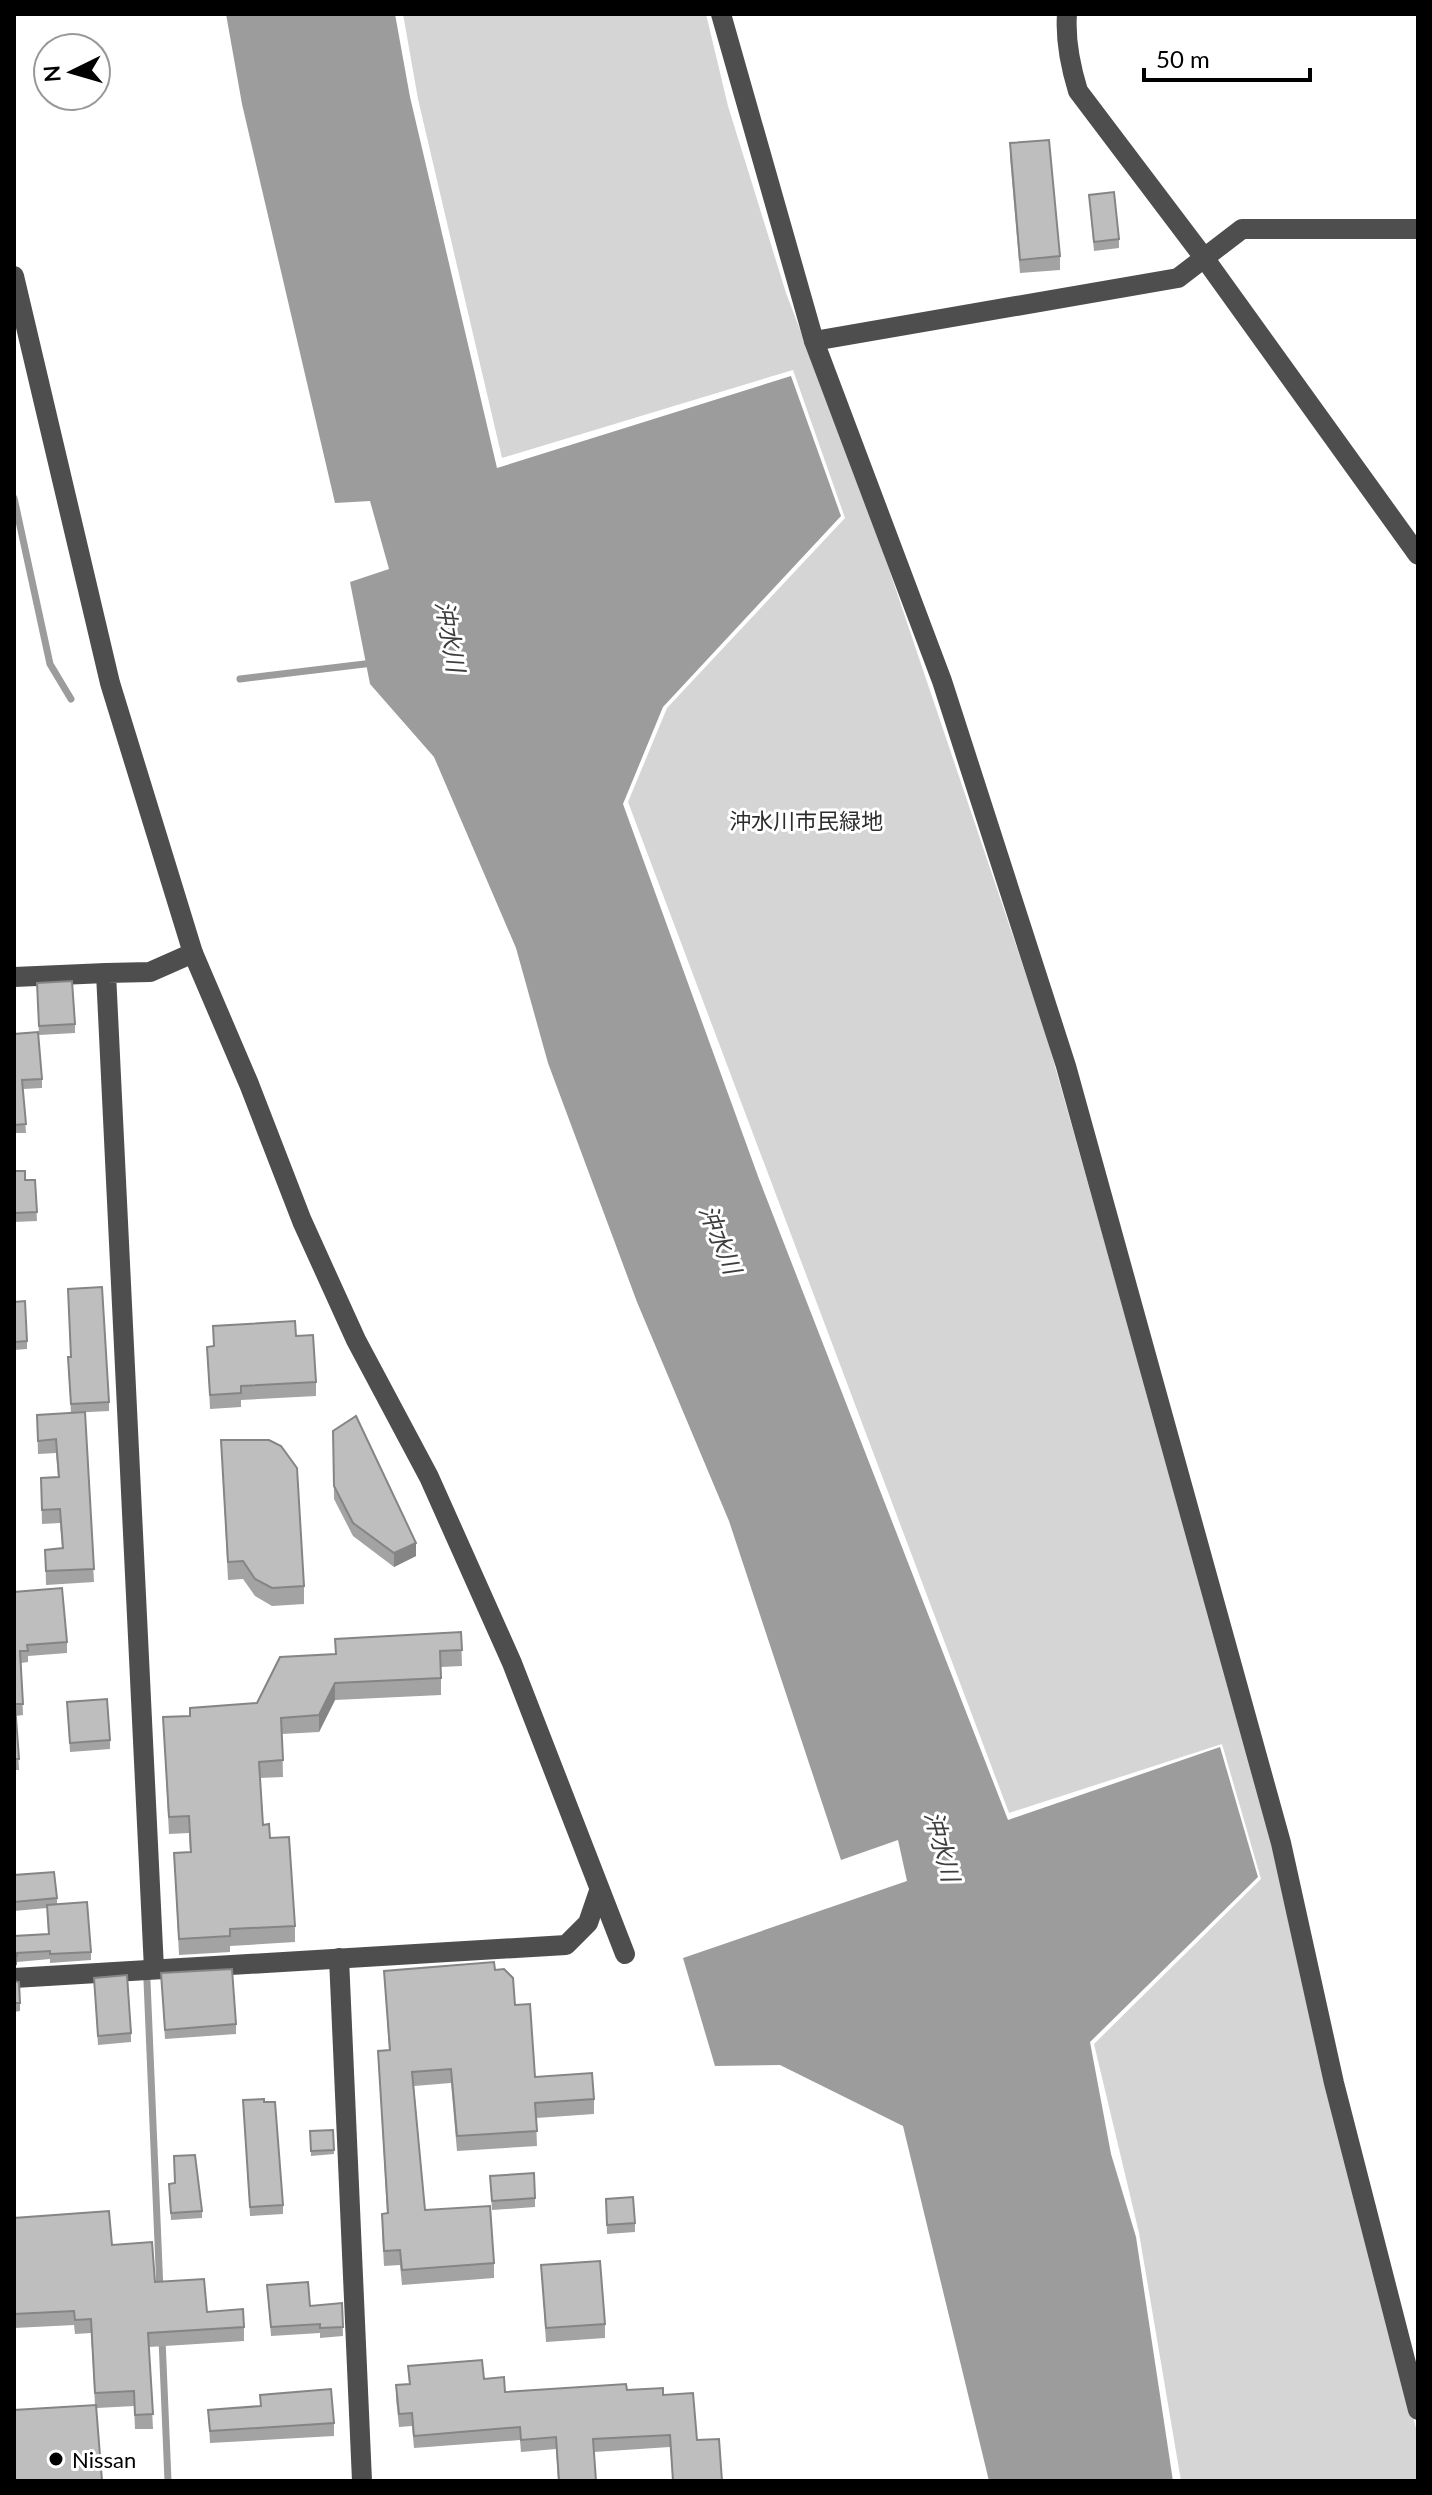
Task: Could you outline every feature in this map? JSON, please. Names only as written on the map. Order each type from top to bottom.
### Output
[{"type":"street","points":[[721,14],[814,341],[942,681],[1066,1066],[1281,1843],[1334,2083],[1418,2410]]},
{"type":"street","points":[[1067,14],[1070,63],[1078,91],[1205,259],[1418,555]]},
{"type":"street","points":[[814,341],[1178,278],[1242,229],[1418,229]]},
{"type":"street","points":[[14,276],[110,683],[193,953],[249,1084],[302,1221],[356,1340],[429,1477],[512,1663],[625,1954]]},
{"type":"street","points":[[14,977],[150,972],[193,953]]},
{"type":"street","points":[[106,973],[154,1969]]},
{"type":"street","points":[[14,1978],[566,1945],[588,1923],[599,1891]]},
{"type":"street","points":[[339,1958],[362,2481]]},
{"type":"green space","name":"沖水川市民緑地","points":[[403,14],[706,14],[728,106],[786,293],[870,513],[1045,1031],[1284,1879],[1330,2086],[1418,2436],[1418,2481],[1181,2481],[1139,2233],[1094,2044],[1261,1879],[1222,1744],[1009,1813],[628,802],[667,708],[845,518],[793,370],[502,458],[418,99]]},
{"type":"water","name":"沖水川","points":[[226,14],[395,14],[410,97],[497,468],[791,376],[841,516],[663,707],[623,804],[759,1179],[1008,1820],[1220,1747],[1258,1877],[1090,2042],[1111,2154],[1136,2237],[1173,2481],[989,2481],[903,2126],[780,2065],[715,2066],[683,1958],[907,1881],[898,1840],[841,1860],[729,1521],[637,1302],[548,1063],[516,948],[434,757],[370,684],[350,582],[389,569],[370,501],[335,503],[242,104]]},
{"type":"building","points":[[1049,140],[1060,256],[1020,260],[1010,143]]},
{"type":"building","points":[[1114,192],[1119,239],[1094,242],[1089,195]]},
{"type":"building","points":[[72,981],[75,1024],[39,1026],[37,983]]},
{"type":"building","points":[[38,1032],[42,1079],[22,1080],[26,1124],[14,1125],[14,1034]]},
{"type":"building","points":[[14,1171],[25,1171],[25,1180],[35,1180],[37,1212],[14,1213]]},
{"type":"building","points":[[102,1287],[109,1402],[71,1404],[68,1289]]},
{"type":"building","points":[[25,1301],[27,1341],[14,1342],[14,1302]]},
{"type":"building","points":[[295,1321],[296,1336],[313,1335],[316,1382],[241,1386],[241,1393],[210,1395],[207,1347],[214,1346],[213,1326]]},
{"type":"building","points":[[85,1412],[94,1569],[46,1571],[45,1550],[63,1548],[60,1509],[42,1510],[41,1478],[59,1477],[56,1439],[38,1441],[37,1415]]},
{"type":"building","points":[[356,1416],[416,1543],[394,1553],[353,1523],[334,1486],[333,1431]]},
{"type":"building","points":[[221,1440],[269,1440],[281,1446],[297,1468],[304,1586],[272,1588],[255,1579],[243,1561],[228,1562]]},
{"type":"building","points":[[62,1588],[67,1642],[27,1645],[28,1651],[20,1651],[23,1704],[15,1704],[19,1759],[14,1759],[14,1592]]},
{"type":"building","points":[[461,1632],[462,1650],[440,1651],[441,1678],[335,1683],[319,1715],[281,1718],[283,1760],[259,1762],[263,1825],[269,1824],[270,1838],[289,1837],[295,1926],[230,1929],[230,1936],[179,1939],[174,1853],[191,1852],[189,1816],[169,1817],[163,1717],[190,1716],[190,1708],[257,1703],[280,1657],[336,1654],[335,1639]]},
{"type":"building","points":[[107,1699],[110,1740],[70,1743],[67,1702]]},
{"type":"building","points":[[54,1872],[57,1898],[14,1902],[14,1875]]},
{"type":"building","points":[[87,1902],[91,1952],[17,1953],[14,1957],[14,1936],[49,1934],[47,1905]]},
{"type":"building","points":[[494,1962],[495,1970],[504,1969],[513,1978],[515,2005],[530,2004],[535,2077],[592,2073],[594,2099],[535,2103],[537,2131],[457,2136],[451,2069],[412,2072],[425,2210],[490,2206],[494,2263],[402,2270],[400,2250],[384,2251],[382,2214],[388,2213],[378,2051],[390,2050],[384,1971]]},
{"type":"building","points":[[232,1969],[236,2024],[165,2030],[161,1973]]},
{"type":"building","points":[[127,1975],[131,2033],[98,2036],[94,1978]]},
{"type":"building","points":[[14,1981],[19,1982],[20,2003],[14,2003]]},
{"type":"building","points":[[264,2099],[264,2102],[275,2102],[283,2205],[250,2207],[243,2100]]},
{"type":"building","points":[[333,2130],[334,2150],[311,2151],[310,2131]]},
{"type":"building","points":[[195,2155],[202,2211],[171,2213],[169,2184],[175,2183],[174,2156]]},
{"type":"building","points":[[534,2173],[535,2198],[492,2201],[490,2176]]},
{"type":"building","points":[[633,2197],[635,2223],[607,2225],[606,2199]]},
{"type":"building","points":[[109,2211],[112,2245],[152,2242],[155,2282],[204,2279],[207,2312],[243,2309],[244,2327],[148,2333],[153,2414],[135,2415],[134,2391],[95,2393],[91,2319],[75,2320],[74,2311],[14,2314],[14,2218]]},
{"type":"building","points":[[600,2261],[605,2324],[546,2328],[541,2265]]},
{"type":"building","points":[[308,2282],[310,2306],[342,2303],[343,2327],[320,2328],[320,2324],[271,2327],[267,2285]]},
{"type":"building","points":[[482,2360],[484,2379],[504,2377],[505,2392],[626,2384],[627,2390],[663,2388],[663,2395],[693,2393],[697,2440],[719,2439],[722,2481],[673,2481],[670,2435],[593,2439],[596,2481],[559,2481],[556,2437],[521,2440],[520,2427],[414,2436],[412,2413],[399,2414],[396,2385],[410,2384],[408,2366]]},
{"type":"building","points":[[331,2389],[334,2423],[210,2431],[208,2410],[261,2406],[260,2395]]},
{"type":"building","points":[[96,2405],[102,2481],[14,2481],[14,2410]]},
{"type":"waterway","points":[[14,498],[50,664],[71,699]]},
{"type":"waterway","points":[[240,679],[373,663]]},
{"type":"waterway","points":[[147,1981],[160,2291]]},
{"type":"waterway","points":[[162,2339],[168,2481]]},
{"type":"place","name":"Nissan","points":[[56,2459]]}]
